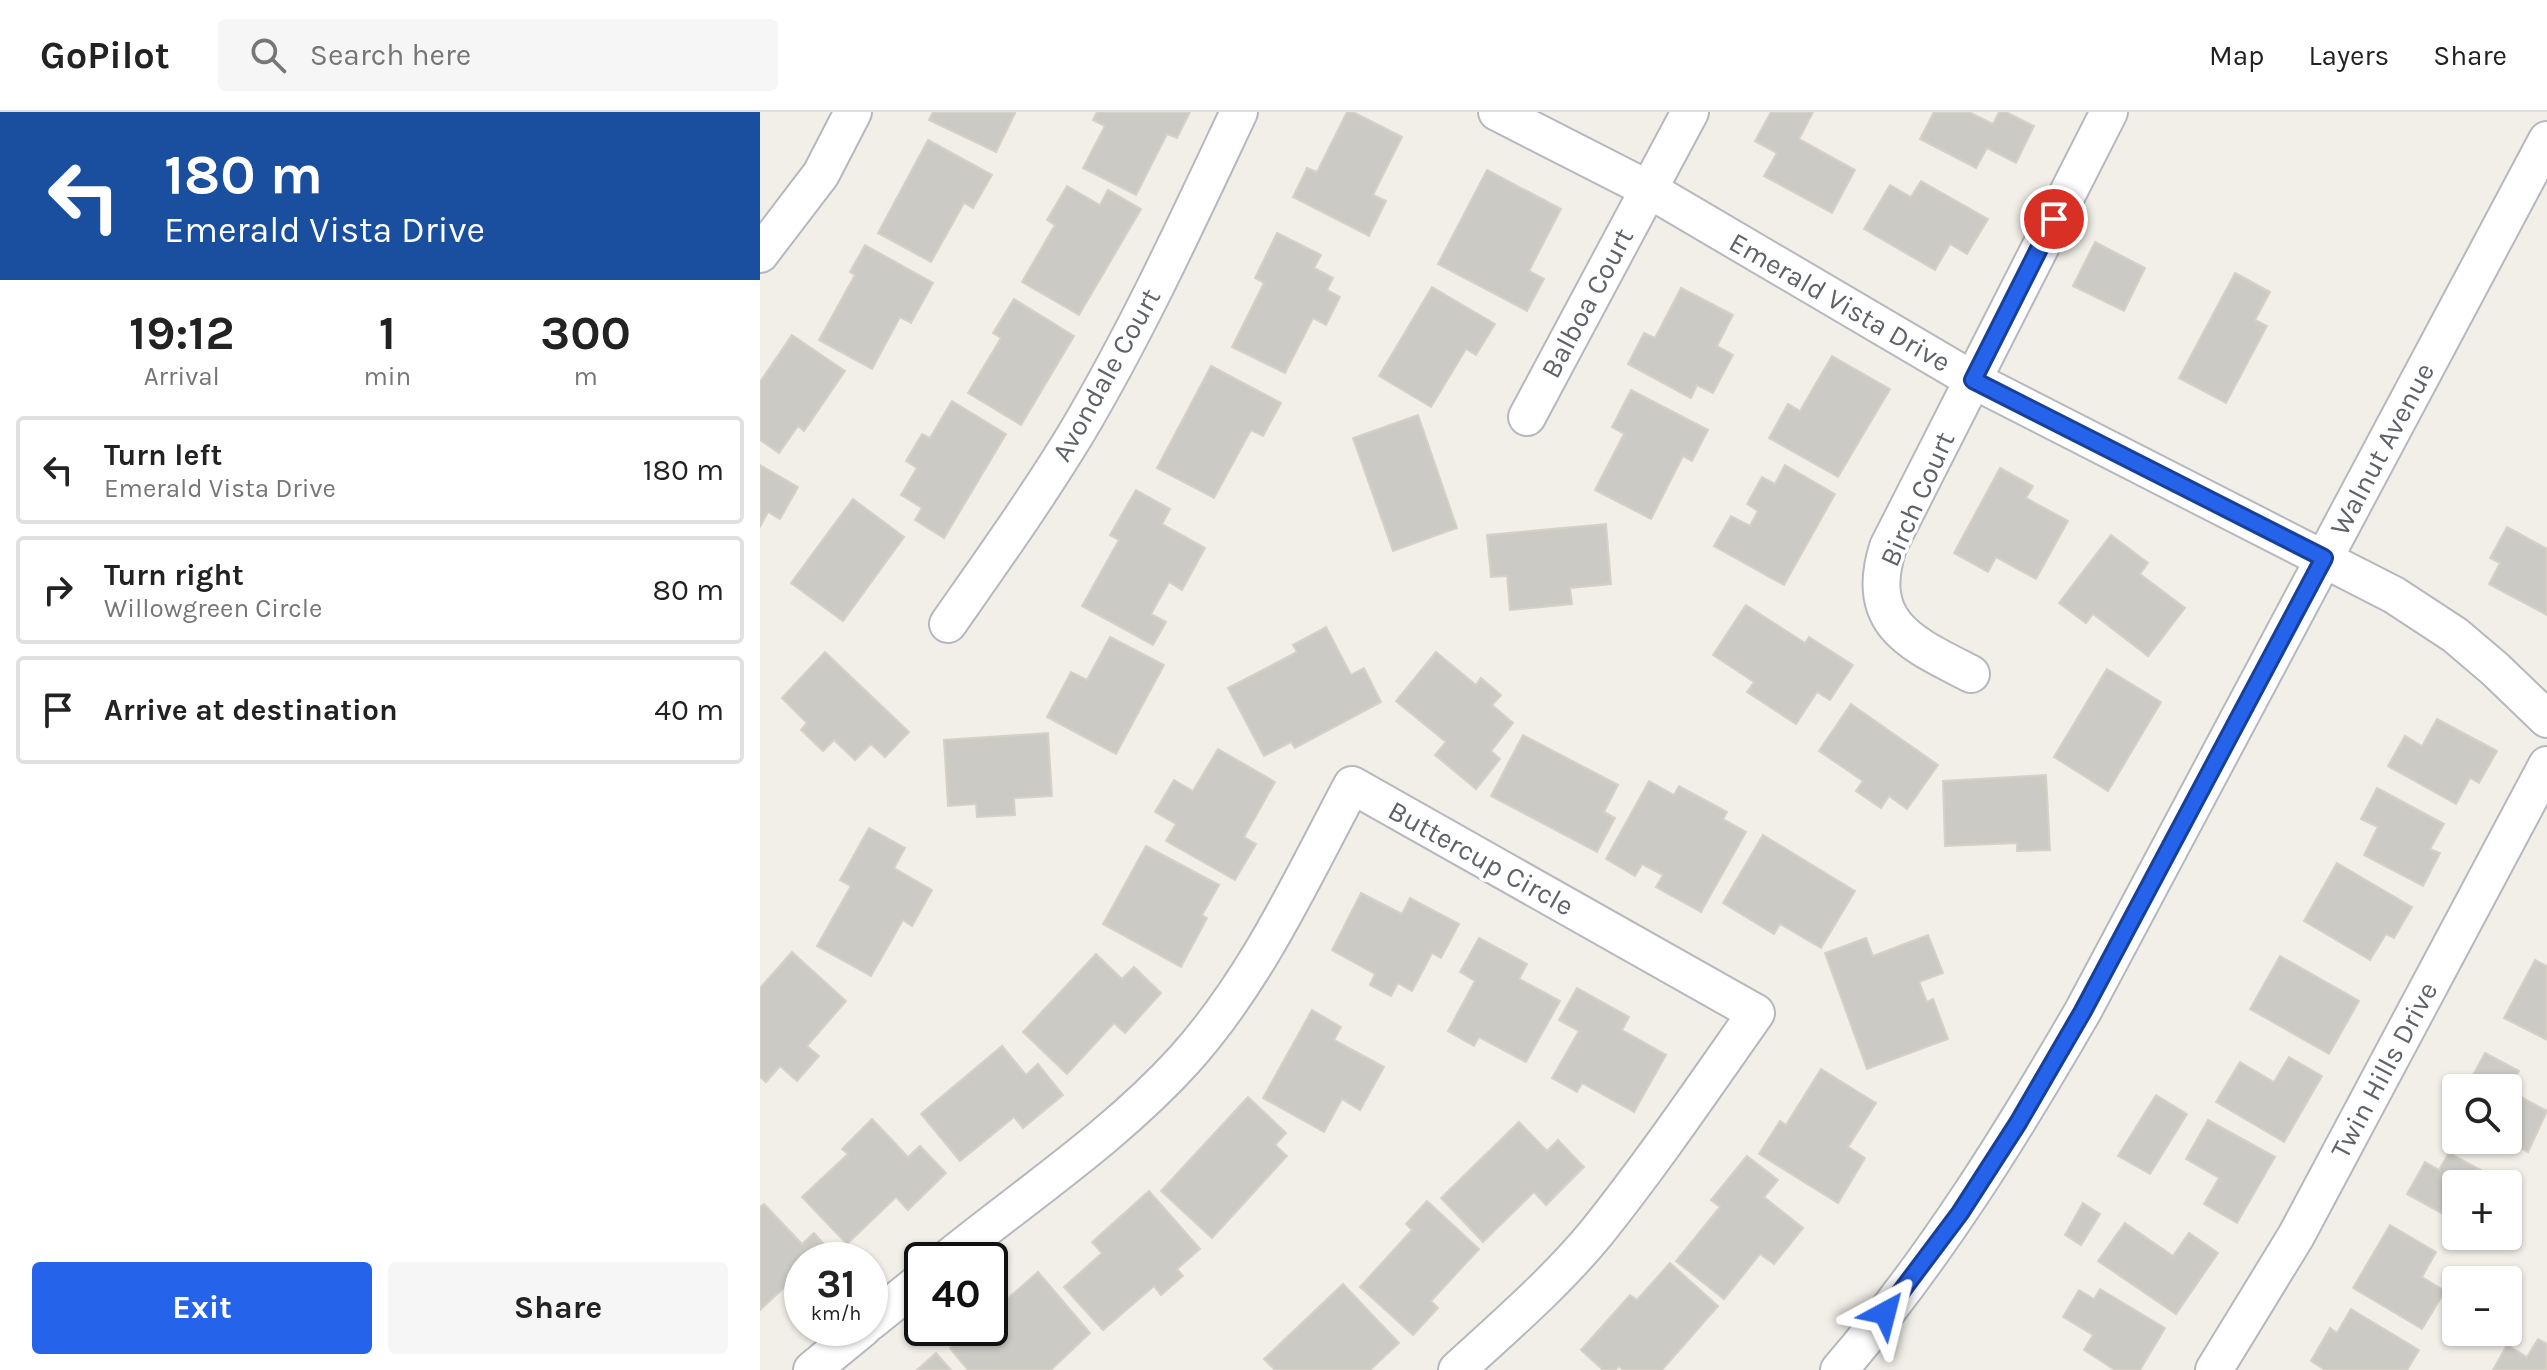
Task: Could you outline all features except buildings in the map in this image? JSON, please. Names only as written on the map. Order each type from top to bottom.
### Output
[{"type":"street","points":[[760,254],[821,174],[853,112]]},
{"type":"street","name":"Avondale Court","points":[[948,624],[1020,521],[1104,385],[1172,255],[1239,112]]},
{"type":"street","name":"Emerald Vista Drive","points":[[1497,112],[1648,189],[1973,380],[2394,595],[2455,635],[2547,719]]},
{"type":"street","name":"Balboa Court","points":[[1527,417],[1690,112]]},
{"type":"street","name":"Birch Court","points":[[1971,674],[1905,637],[1885,607],[1881,586],[1882,566],[1888,547],[2109,112]]},
{"type":"street","name":"Walnut Avenue","points":[[1839,1370],[1960,1213],[2018,1123],[2083,1011],[2547,140]]},
{"type":"street","name":"Twin Hills Drive","points":[[2214,1370],[2296,1236],[2547,765]]},
{"type":"street","name":"Buttercup Circle","points":[[969,1242],[1138,1108],[1185,1058],[1234,995],[1269,940],[1352,785],[1756,1013],[1660,1149],[1595,1234],[1457,1370]]},
{"type":"street","points":[[888,1307],[904,1295]]},
{"type":"street","points":[[812,1370],[841,1346]]},
{"type":"route","points":[[1885,1313],[1960,1213],[2018,1123],[2083,1011],[2324,558],[1973,380],[2054,219]]}]
